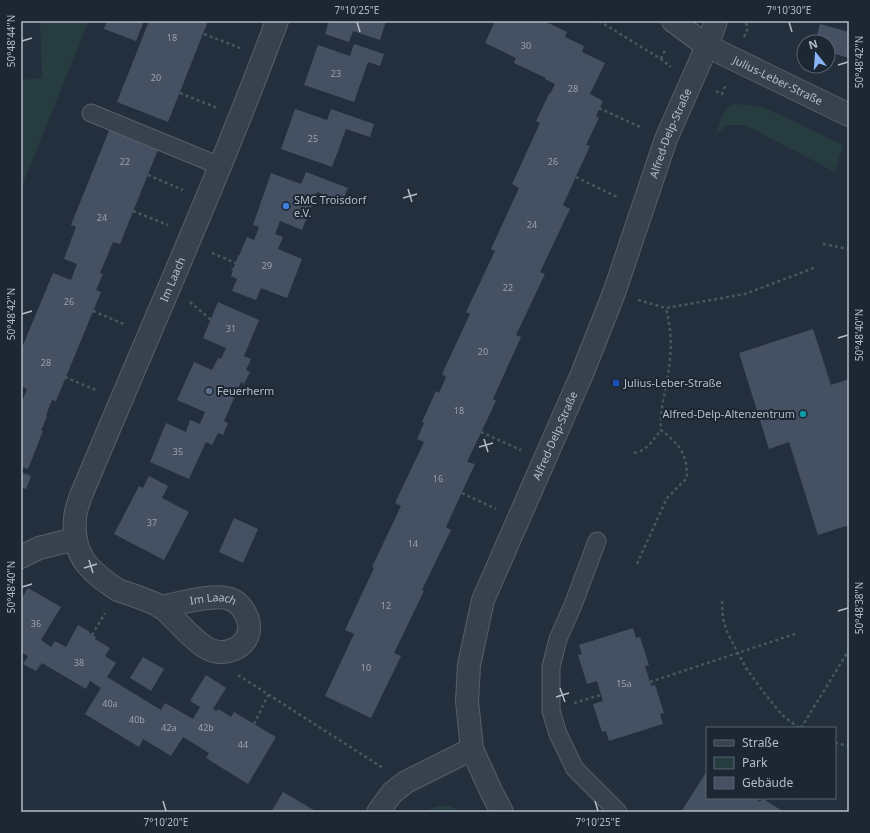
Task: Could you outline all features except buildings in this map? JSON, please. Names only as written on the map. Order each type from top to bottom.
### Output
[{"type":"street","name":"Im Laach","points":[[160,607],[216,597],[229,598],[240,605],[248,619],[248,636],[237,648],[219,654],[197,642],[160,607],[118,590],[96,575],[86,563],[78,549],[75,539],[75,519],[80,498],[192,234],[240,117],[277,21]]},
{"type":"street","name":"Julius-Leber-Straße","points":[[673,21],[708,46],[849,115]]},
{"type":"street","name":"Alfred-Delp-Straße","points":[[502,812],[472,749],[466,701],[469,666],[483,600],[582,374],[614,293],[666,139],[708,46],[716,21]]},
{"type":"street","points":[[21,557],[39,548],[75,539]]},
{"type":"street","points":[[378,812],[392,792],[406,782],[472,749]]},
{"type":"lane","points":[[91,113],[220,166]]},
{"type":"lane","points":[[597,541],[558,639],[551,667],[551,711],[558,734],[575,768],[618,812]]},
{"type":"path","points":[[599,21],[661,59],[668,66],[693,79]]},
{"type":"path","points":[[204,34],[263,57]]},
{"type":"path","points":[[180,93],[240,117]]},
{"type":"path","points":[[599,108],[666,139]]},
{"type":"path","points":[[148,175],[206,200]]},
{"type":"path","points":[[576,177],[642,210]]},
{"type":"path","points":[[133,211],[192,234]]},
{"type":"path","points":[[823,244],[849,248]]},
{"type":"path","points":[[614,293],[666,308],[745,294],[814,268]]},
{"type":"path","points":[[634,453],[643,451],[661,430],[661,419],[670,359],[670,328],[666,308]]},
{"type":"path","points":[[93,311],[150,334]]},
{"type":"path","points":[[65,377],[121,400]]},
{"type":"path","points":[[636,564],[667,498],[687,478],[687,468],[681,449],[677,443],[661,430]]},
{"type":"path","points":[[481,432],[544,461]]},
{"type":"path","points":[[462,493],[518,520]]},
{"type":"path","points":[[722,601],[723,619],[728,634],[746,668],[782,715],[799,727]]},
{"type":"path","points":[[650,682],[739,654],[798,633]]},
{"type":"path","points":[[801,727],[849,650]]},
{"type":"path","points":[[219,654],[239,676],[406,782]]},
{"type":"path","points":[[254,724],[268,695]]},
{"type":"path","points":[[836,743],[849,746]]},
{"type":"green space","points":[[40,21],[89,21],[21,188],[21,80],[42,78]]},
{"type":"green space","points":[[736,104],[764,107],[843,145],[835,172],[745,125],[727,125],[716,135],[720,121],[725,112],[731,106]]},
{"type":"green space","points":[[439,806],[451,806],[459,812],[419,812]]},
{"type":"place","name":"SMC Troisdorf e.V.","points":[[286,206]]},
{"type":"place","name":"Julius-Leber-Straße","points":[[616,383]]},
{"type":"place","name":"Feuerherm","points":[[209,391]]},
{"type":"place","name":"Alfred-Delp-Altenzentrum","points":[[803,414]]}]
